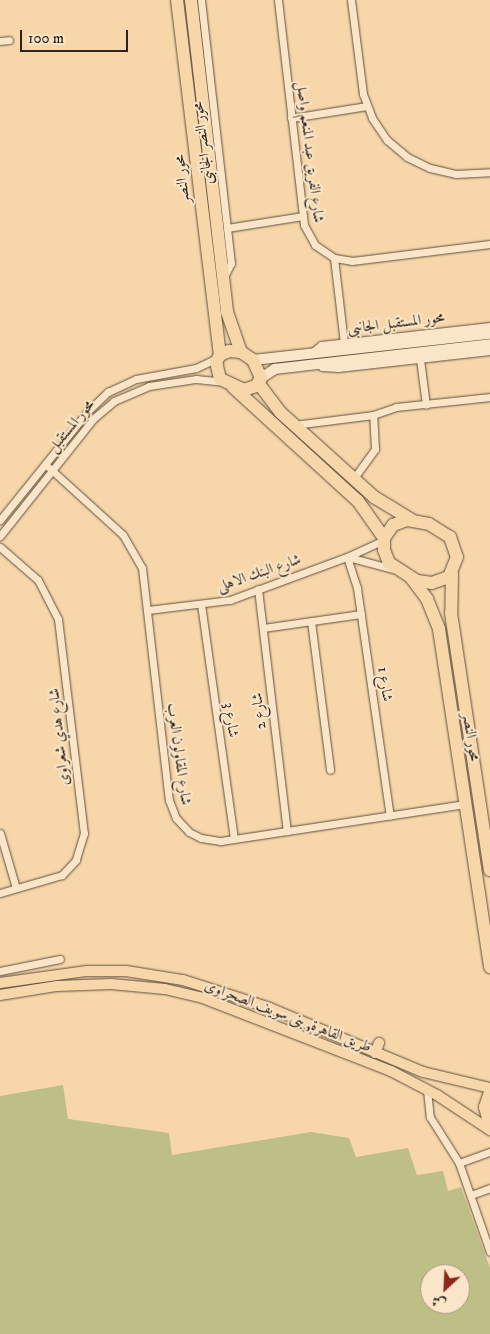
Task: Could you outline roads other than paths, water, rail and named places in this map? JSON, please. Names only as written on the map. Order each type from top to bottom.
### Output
[{"type":"highway","name":"محور النصر","points":[[177,0],[189,42],[231,330],[241,352]]},
{"type":"highway","name":"محور النصر","points":[[190,0],[189,42],[219,356]]},
{"type":"highway","points":[[217,331],[231,330]]},
{"type":"highway","points":[[241,352],[253,360],[260,381],[274,406],[382,503],[412,520],[429,524],[450,537],[457,557],[452,574],[432,583],[412,579],[396,570],[387,559],[384,539],[358,501],[216,371],[219,356],[241,352]]},
{"type":"highway","points":[[228,384],[247,390],[260,381]]},
{"type":"highway","points":[[384,539],[397,523],[412,520]]},
{"type":"highway","name":"محور النصر","points":[[452,574],[451,613],[490,870]]},
{"type":"highway","name":"محور النصر","points":[[412,579],[427,599],[437,621],[490,967]]},
{"type":"highway","points":[[490,1090],[485,1107],[490,1128]]},
{"type":"main road","name":"طريق القاهرة, بنى سويف الصحراوى","points":[[0,983],[87,971],[164,976],[222,990],[377,1048],[440,1078],[490,1090]]},
{"type":"main road","name":"طريق القاهرة, بنى سويف الصحراوى","points":[[0,995],[103,984],[184,993],[238,1010],[391,1071],[490,1128]]},
{"type":"street","name":"محور النصر الجانبى","points":[[201,0],[231,266],[223,279]]},
{"type":"street","name":"شارع الفريق عبد المنعم واصل","points":[[278,0],[303,216],[311,241],[334,258]]},
{"type":"street","points":[[351,0],[367,106],[387,140],[418,163],[456,174],[490,172]]},
{"type":"street","points":[[0,41],[9,40]]},
{"type":"street","points":[[292,118],[367,106]]},
{"type":"street","points":[[227,228],[303,216]]},
{"type":"street","points":[[344,343],[334,258],[352,261],[490,244]]},
{"type":"street","name":"محور المستقبل الجانبى","points":[[310,360],[319,346],[490,326]]},
{"type":"street","points":[[260,381],[275,369],[310,360],[490,334]]},
{"type":"street","points":[[253,360],[408,357],[490,344]]},
{"type":"street","points":[[408,357],[420,359],[490,352]]},
{"type":"street","name":"محور المستقبل","points":[[0,520],[94,404],[116,388],[148,375],[196,368],[219,356]]},
{"type":"street","points":[[420,359],[426,405]]},
{"type":"street","name":"محور المستقبل","points":[[0,536],[94,418],[121,397],[149,386],[188,379],[228,384]]},
{"type":"street","points":[[294,424],[374,415],[396,407],[490,397]]},
{"type":"street","points":[[354,478],[375,449],[374,415]]},
{"type":"street","name":"شارع المقاولون العرب","points":[[45,464],[129,542],[142,568],[170,806],[179,823],[195,835],[214,840],[465,804]]},
{"type":"street","name":"شارع البنك الاهلى","points":[[148,610],[230,600],[347,557],[384,539]]},
{"type":"street","name":"شارع هدي شعراوى","points":[[0,547],[38,580],[58,619],[84,833],[80,854],[68,870],[0,893]]},
{"type":"street","points":[[347,557],[396,570]]},
{"type":"street","name":"شارع 1","points":[[347,557],[356,580],[390,816]]},
{"type":"street","name":"شارع 2","points":[[258,589],[287,831]]},
{"type":"street","name":"شارع 3","points":[[201,604],[234,838]]},
{"type":"street","points":[[263,628],[361,614]]},
{"type":"street","points":[[311,621],[330,770]]},
{"type":"street","points":[[0,833],[16,888]]},
{"type":"street","points":[[0,971],[60,959]]},
{"type":"street","points":[[427,1090],[430,1117],[459,1163],[471,1196],[487,1229],[490,1252]]},
{"type":"street","points":[[459,1163],[490,1152]]},
{"type":"street","points":[[471,1196],[490,1188]]}]
